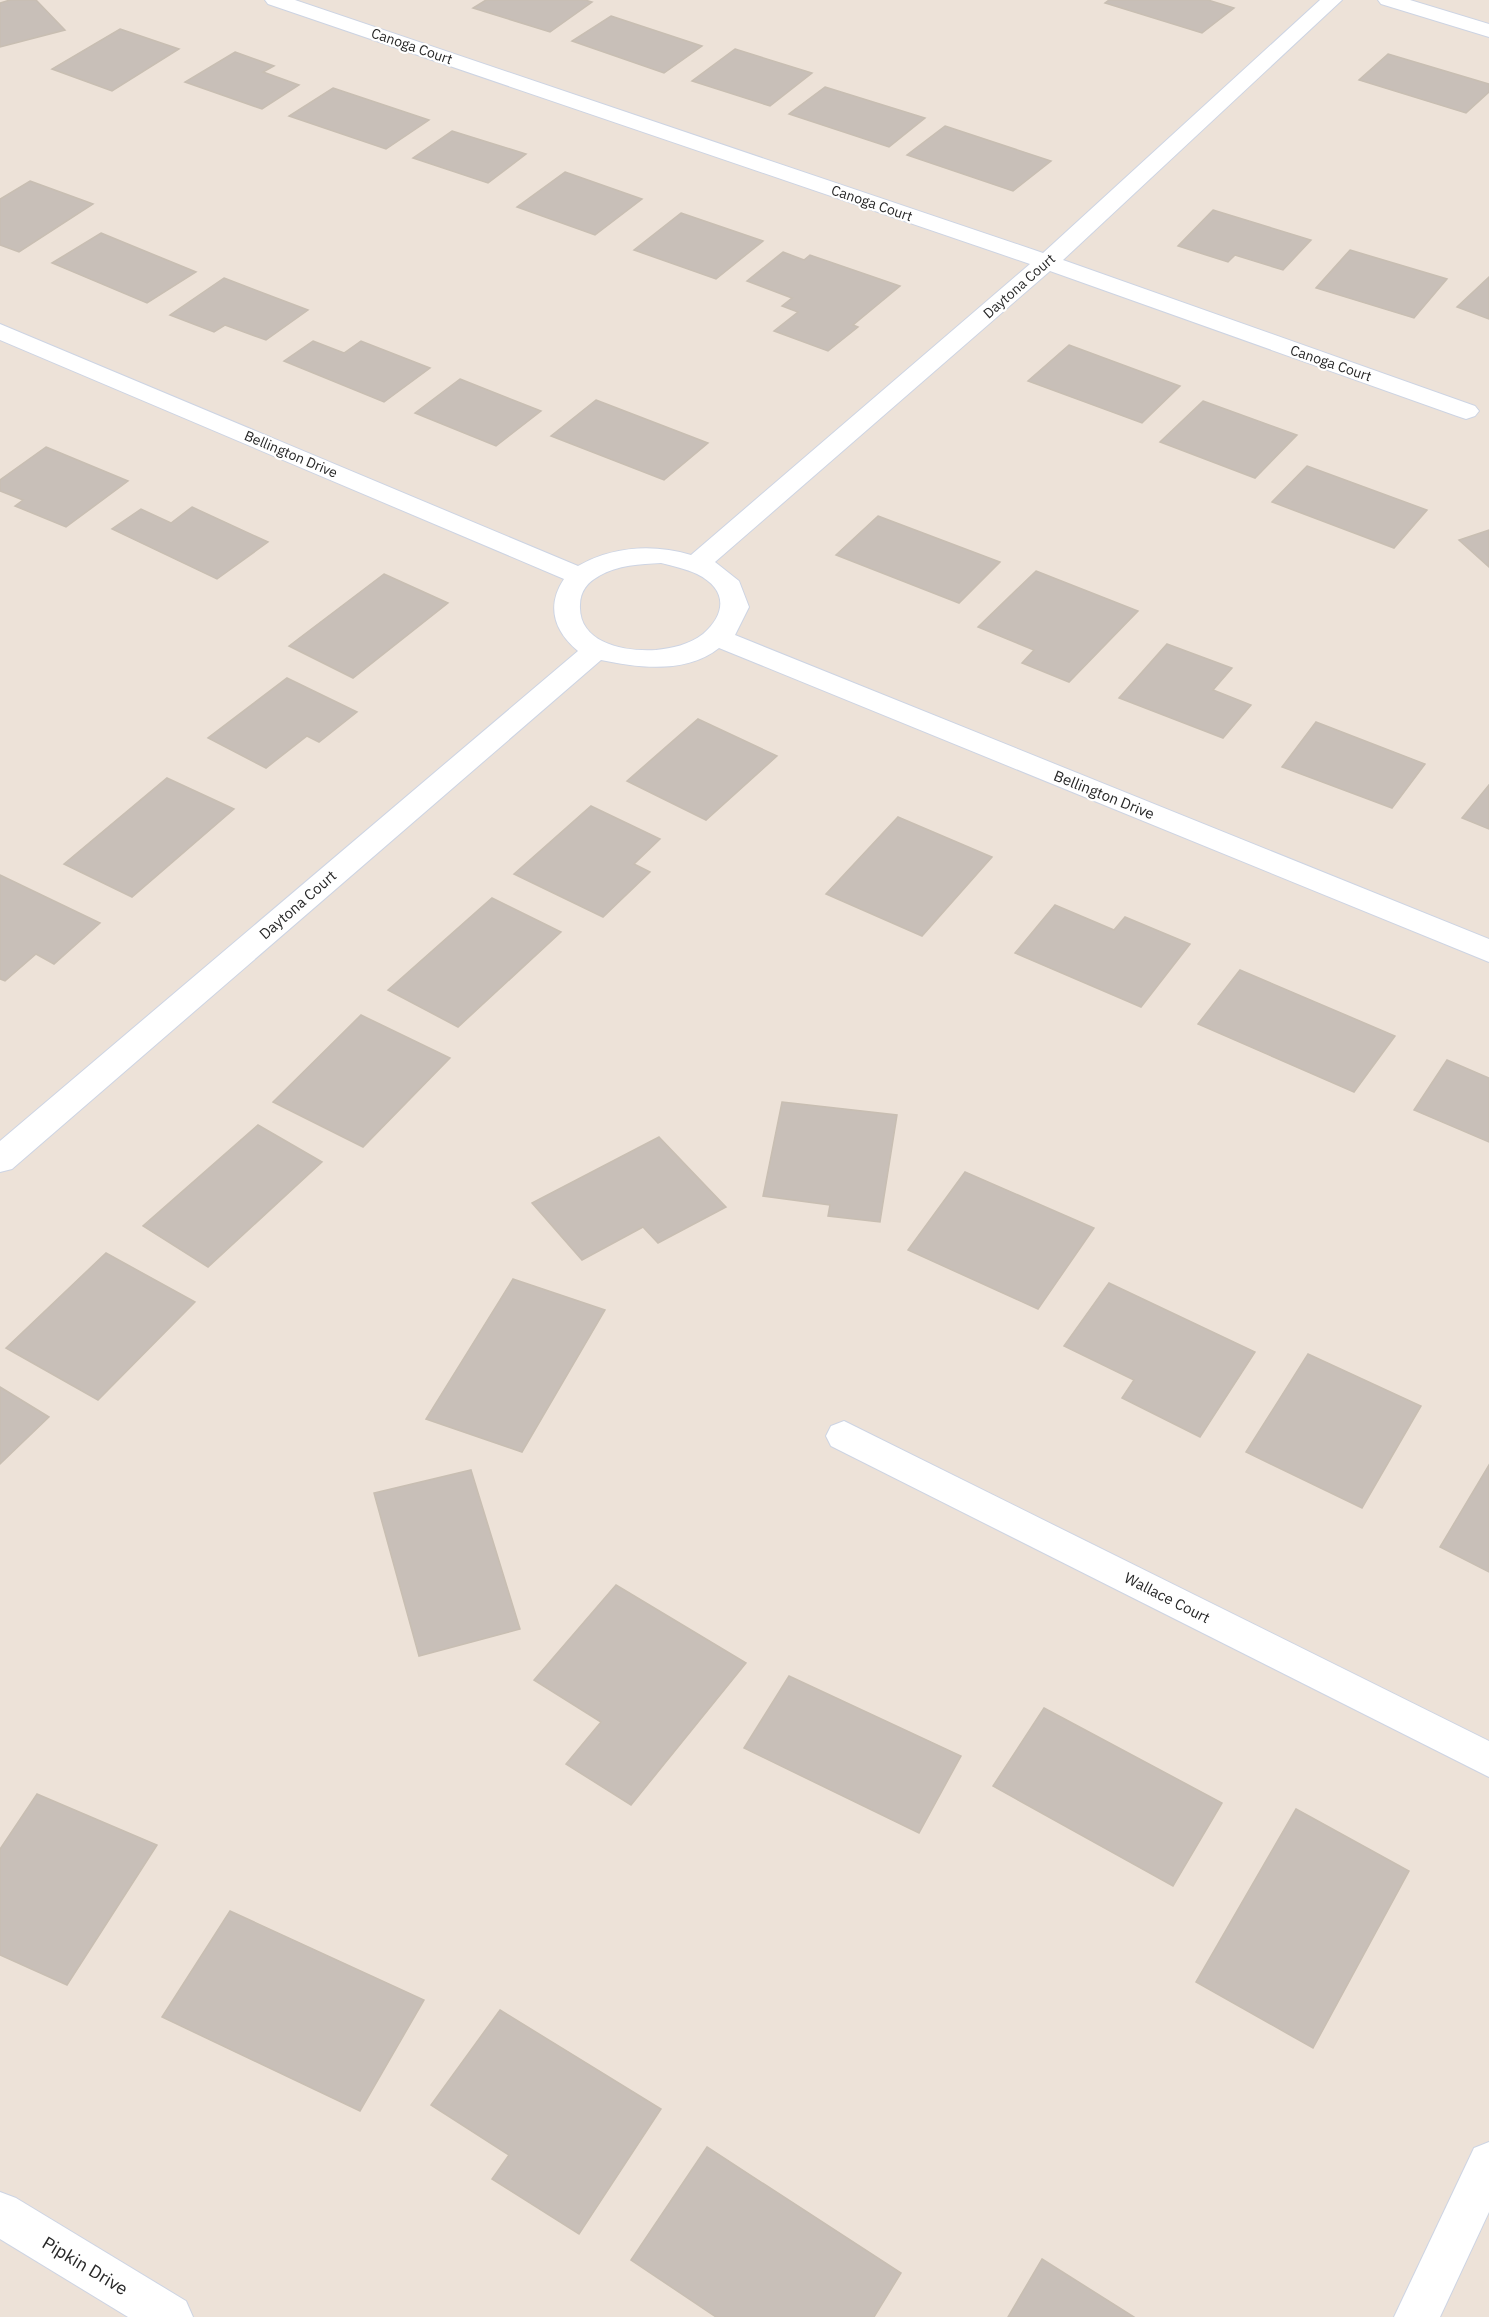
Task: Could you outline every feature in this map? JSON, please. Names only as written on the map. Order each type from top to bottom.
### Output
[{"type":"street","name":"Canoga Court","points":[[275,0],[1047,262],[1466,411]]},
{"type":"street","name":"Daytona Court","points":[[698,564],[1047,262],[1332,0]]},
{"type":"street","points":[[1388,0],[1489,31]]},
{"type":"street","name":"Bellington Drive","points":[[0,331],[581,577]]},
{"type":"street","points":[[663,555],[698,564],[712,570],[728,584],[735,600],[734,618],[718,638],[704,647],[680,657],[651,660],[622,658],[596,650],[577,637],[566,621],[564,604],[571,587],[581,577],[609,562],[635,556],[663,555]]},
{"type":"street","name":"Bellington Drive","points":[[718,638],[1489,951]]},
{"type":"street","name":"Daytona Court","points":[[0,1160],[596,650]]},
{"type":"street","name":"Wallace Court","points":[[844,1436],[1489,1760]]},
{"type":"street","points":[[1418,2317],[1489,2163]]},
{"type":"street","name":"Pipkin Drive","points":[[0,2214],[170,2317]]},
{"type":"building","points":[[10,0],[36,0],[65,30],[0,47],[0,3]]},
{"type":"building","points":[[486,0],[585,0],[592,2],[550,32],[473,8]]},
{"type":"building","points":[[1109,0],[1208,0],[1234,8],[1202,33],[1105,3]]},
{"type":"building","points":[[611,16],[702,46],[664,73],[572,41]]},
{"type":"building","points":[[120,29],[179,49],[112,91],[52,69]]},
{"type":"building","points":[[735,49],[812,73],[770,106],[692,81]]},
{"type":"building","points":[[235,52],[274,66],[263,72],[299,85],[262,109],[185,82]]},
{"type":"building","points":[[1388,54],[1489,84],[1489,92],[1466,113],[1359,80]]},
{"type":"building","points":[[825,87],[925,118],[889,147],[789,114]]},
{"type":"building","points":[[333,88],[429,120],[386,149],[289,116]]},
{"type":"building","points":[[945,126],[1051,161],[1013,191],[907,155]]},
{"type":"building","points":[[452,131],[526,154],[488,183],[413,158]]},
{"type":"building","points":[[565,172],[642,199],[595,235],[517,207]]},
{"type":"building","points":[[30,181],[93,204],[19,252],[0,245],[0,199]]},
{"type":"building","points":[[1213,210],[1311,240],[1283,270],[1235,255],[1228,262],[1178,246]]},
{"type":"building","points":[[681,213],[763,241],[716,279],[634,250]]},
{"type":"building","points":[[101,233],[196,272],[147,303],[52,263]]},
{"type":"building","points":[[1350,250],[1447,279],[1414,318],[1316,288]]},
{"type":"building","points":[[783,252],[804,260],[810,255],[900,286],[853,325],[858,327],[828,351],[774,331],[798,312],[782,306],[792,298],[747,281]]},
{"type":"building","points":[[1489,277],[1489,319],[1457,307]]},
{"type":"building","points":[[224,278],[308,310],[266,340],[225,325],[214,332],[170,315]]},
{"type":"building","points":[[313,341],[344,353],[361,341],[430,368],[384,402],[284,361]]},
{"type":"building","points":[[1069,345],[1180,386],[1142,423],[1028,381]]},
{"type":"building","points":[[460,379],[541,411],[496,446],[415,413]]},
{"type":"building","points":[[596,400],[708,443],[664,480],[551,436]]},
{"type":"building","points":[[1203,401],[1297,435],[1255,478],[1160,442]]},
{"type":"building","points":[[46,447],[128,481],[66,527],[15,506],[23,500],[0,491],[0,480]]},
{"type":"building","points":[[1307,466],[1427,510],[1394,548],[1272,502]]},
{"type":"building","points":[[192,507],[268,542],[217,579],[112,529],[141,509],[171,523]]},
{"type":"building","points":[[878,516],[1000,562],[959,603],[836,555]]},
{"type":"building","points":[[1489,530],[1489,567],[1459,540]]},
{"type":"building","points":[[1036,571],[1138,611],[1069,682],[1022,663],[1034,650],[978,627]]},
{"type":"building","points":[[384,574],[448,603],[353,678],[289,646]]},
{"type":"building","points":[[1167,644],[1232,668],[1213,690],[1251,705],[1223,738],[1119,698]]},
{"type":"building","points":[[287,678],[357,712],[319,742],[307,736],[266,768],[208,738]]},
{"type":"building","points":[[698,719],[777,756],[706,820],[627,781]]},
{"type":"building","points":[[1316,722],[1425,764],[1392,808],[1282,767]]},
{"type":"building","points":[[167,778],[234,809],[132,897],[64,864]]},
{"type":"building","points":[[1489,785],[1489,829],[1462,818]]},
{"type":"building","points":[[591,806],[660,839],[634,864],[650,872],[603,917],[514,874]]},
{"type":"building","points":[[898,817],[992,857],[922,936],[826,894]]},
{"type":"building","points":[[0,875],[100,923],[54,964],[36,954],[5,981],[0,979]]},
{"type":"building","points":[[492,898],[561,932],[458,1027],[388,990]]},
{"type":"building","points":[[1055,905],[1114,930],[1125,917],[1190,944],[1141,1007],[1015,953]]},
{"type":"building","points":[[1240,970],[1395,1036],[1354,1092],[1198,1024]]},
{"type":"building","points":[[361,1015],[450,1058],[363,1147],[273,1102]]},
{"type":"building","points":[[1447,1060],[1489,1078],[1489,1142],[1414,1110]]},
{"type":"building","points":[[782,1102],[897,1115],[880,1222],[828,1216],[830,1205],[763,1196]]},
{"type":"building","points":[[258,1125],[322,1162],[208,1267],[143,1226]]},
{"type":"building","points":[[659,1137],[726,1207],[658,1243],[643,1227],[582,1260],[532,1203]]},
{"type":"building","points":[[965,1172],[1094,1228],[1038,1309],[908,1250]]},
{"type":"building","points":[[106,1253],[195,1302],[98,1400],[6,1348]]},
{"type":"building","points":[[513,1279],[605,1310],[522,1452],[426,1419]]},
{"type":"building","points":[[1109,1283],[1255,1352],[1200,1437],[1122,1398],[1134,1380],[1064,1346]]},
{"type":"building","points":[[1308,1354],[1421,1406],[1362,1508],[1246,1452]]},
{"type":"building","points":[[0,1387],[49,1417],[0,1464]]},
{"type":"building","points":[[1489,1465],[1489,1572],[1440,1547]]},
{"type":"building","points":[[471,1470],[520,1629],[419,1656],[374,1493]]},
{"type":"building","points":[[616,1585],[746,1663],[631,1805],[566,1764],[601,1722],[534,1680]]},
{"type":"building","points":[[789,1676],[961,1756],[919,1833],[744,1748]]},
{"type":"building","points":[[1044,1708],[1222,1803],[1173,1886],[993,1786]]},
{"type":"building","points":[[37,1794],[157,1845],[67,1985],[0,1955],[0,1849]]},
{"type":"building","points":[[1296,1809],[1409,1871],[1313,2048],[1196,1982]]},
{"type":"building","points":[[230,1911],[424,2000],[360,2111],[162,2017]]},
{"type":"building","points":[[500,2010],[661,2109],[579,2234],[492,2179],[509,2155],[431,2105]]},
{"type":"building","points":[[707,2147],[901,2273],[874,2317],[716,2317],[631,2260]]},
{"type":"building","points":[[1042,2259],[1134,2317],[1008,2317]]}]
